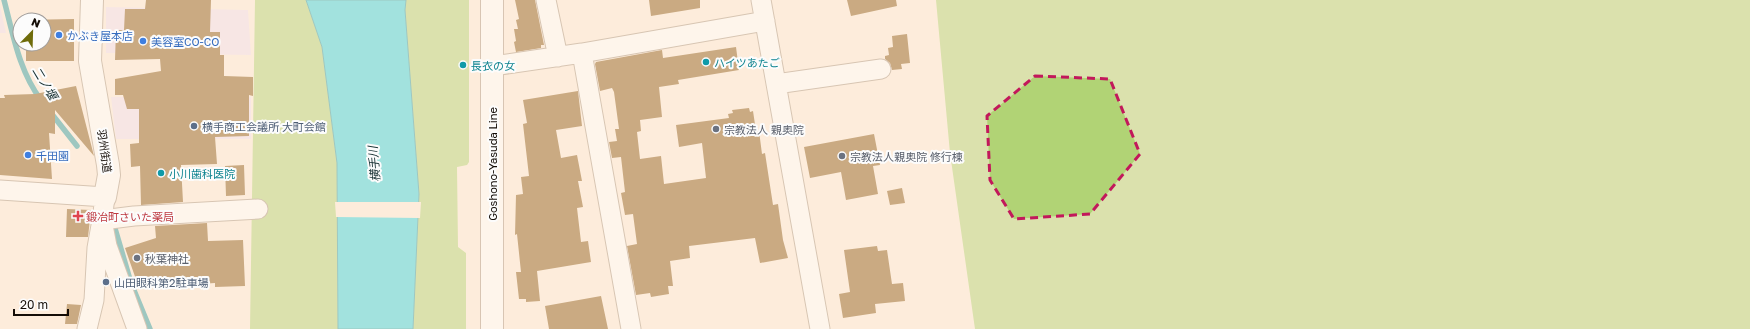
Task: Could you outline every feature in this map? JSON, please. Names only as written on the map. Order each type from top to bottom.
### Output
[{"type":"main road","name":"羽州街道","points":[[92,0],[90,61],[108,165],[109,175],[105,197]]},
{"type":"main road","name":"Goshono-Yasuda Line","points":[[492,0],[492,329]]},
{"type":"street","points":[[546,0],[558,57]]},
{"type":"street","points":[[761,0],[820,329]]},
{"type":"street","points":[[493,66],[558,57],[764,21]]},
{"type":"street","points":[[582,53],[631,329]]},
{"type":"street","points":[[776,84],[881,69]]},
{"type":"street","points":[[0,190],[105,197],[97,248],[94,300],[87,329]]},
{"type":"street","points":[[102,220],[129,216],[258,209]]},
{"type":"street","points":[[102,220],[107,246],[137,329]]},
{"type":"highlighted area","points":[[1035,76],[1110,79],[1140,154],[1090,214],[1014,219],[990,180],[987,116]]},
{"type":"shaded area","points":[[0,6],[6,33],[0,33]]},
{"type":"shaded area","points":[[106,7],[248,10],[251,55],[106,53]]},
{"type":"shaded area","name":"横手商工会議所 大町会館","points":[[111,97],[251,97],[251,139],[116,139]]},
{"type":"green space","points":[[255,0],[306,0],[322,47],[337,163],[338,329],[250,329]]},
{"type":"green space","points":[[406,0],[469,0],[469,162],[467,165],[457,167],[458,247],[466,253],[466,329],[413,329],[419,194],[405,10]]},
{"type":"green space","points":[[936,0],[1750,0],[1750,329],[975,329],[950,153]]},
{"type":"water","name":"横手川","points":[[306,0],[406,0],[405,10],[419,194],[413,329],[338,329],[337,163],[322,47]]},
{"type":"pier","points":[[335,202],[421,202],[420,218],[336,217]]},
{"type":"building","points":[[146,0],[211,0],[210,32],[220,32],[220,55],[224,55],[224,76],[253,77],[253,96],[249,95],[249,136],[215,137],[217,164],[181,165],[183,202],[141,205],[140,166],[131,167],[130,144],[139,143],[139,109],[127,109],[123,95],[115,95],[115,79],[161,71],[160,59],[115,60],[116,30],[124,30],[125,9],[145,9]]},
{"type":"building","points":[[515,0],[535,0],[544,45],[541,45],[541,48],[516,52],[514,29],[518,29],[516,20],[519,19]]},
{"type":"building","points":[[649,0],[700,0],[700,8],[651,16]]},
{"type":"building","points":[[847,0],[896,0],[897,6],[851,16]]},
{"type":"building","points":[[52,19],[74,19],[74,61],[26,61],[26,52],[52,52]]},
{"type":"building","points":[[907,34],[910,63],[901,64],[902,69],[892,70],[890,63],[885,59],[885,56],[889,55],[888,48],[893,47],[892,36]]},
{"type":"building","points":[[736,47],[739,70],[678,80],[679,84],[659,87],[662,117],[640,120],[641,131],[637,132],[640,159],[661,156],[664,184],[706,178],[702,143],[679,147],[676,125],[729,118],[728,114],[733,113],[732,110],[749,108],[750,112],[753,111],[756,131],[759,131],[762,154],[765,153],[773,205],[778,204],[783,240],[788,258],[760,263],[755,238],[689,246],[690,258],[670,261],[673,286],[668,286],[669,294],[651,297],[650,293],[636,295],[627,246],[637,244],[633,214],[625,215],[621,193],[625,192],[621,157],[612,158],[609,142],[617,141],[615,129],[619,129],[614,92],[612,88],[600,91],[595,64],[596,62],[662,50],[663,58]]},
{"type":"building","name":"千田園","points":[[76,86],[94,156],[55,110],[55,134],[49,133],[52,179],[0,175],[0,98],[5,98],[4,95],[35,94]]},
{"type":"building","points":[[578,91],[582,126],[556,130],[561,158],[577,155],[582,181],[578,181],[583,207],[577,208],[581,242],[588,241],[591,262],[537,271],[540,301],[526,302],[526,299],[519,299],[516,272],[521,272],[517,234],[515,235],[516,195],[523,194],[521,177],[529,176],[523,124],[527,123],[523,100]]},
{"type":"building","name":"宗教法人親奥院 修行棟","points":[[874,134],[880,165],[873,166],[878,194],[846,200],[841,172],[810,178],[804,147]]},
{"type":"building","points":[[244,165],[245,195],[226,196],[225,166]]},
{"type":"building","points":[[902,188],[905,203],[890,205],[887,191]]},
{"type":"building","points":[[67,209],[91,210],[88,237],[66,237]]},
{"type":"building","points":[[207,223],[208,241],[243,240],[245,286],[215,287],[215,283],[139,288],[125,248],[156,238],[155,226]]},
{"type":"building","points":[[877,246],[878,251],[887,250],[892,284],[903,283],[905,301],[875,304],[876,313],[843,318],[839,294],[850,292],[844,250]]},
{"type":"building","points":[[601,296],[608,329],[549,329],[545,306]]},
{"type":"building","points":[[67,304],[81,305],[77,324],[65,324]]},
{"type":"waterway","name":"二ノ堰","points":[[4,0],[22,65],[33,89],[41,100]]},
{"type":"waterway","name":"二ノ堰","points":[[51,113],[77,146]]},
{"type":"waterway","name":"二ノ堰","points":[[114,225],[131,283],[150,329]]},
{"type":"place","name":"かぶき屋本店","points":[[59,35]]},
{"type":"place","name":"美容室CO-CO","points":[[143,41]]},
{"type":"place","name":"ハイツあたご","points":[[706,62]]},
{"type":"place","name":"長衣の女","points":[[463,65]]},
{"type":"place","name":"横手商工会議所 大町会館","points":[[194,126]]},
{"type":"place","name":"宗教法人 親奥院","points":[[716,129]]},
{"type":"place","name":"千田園","points":[[28,155]]},
{"type":"place","name":"宗教法人親奥院 修行棟","points":[[842,156]]},
{"type":"place","name":"小川歯科医院","points":[[161,173]]},
{"type":"place","name":"鍛冶町さいた薬局","points":[[78,216]]},
{"type":"place","name":"秋葉神社","points":[[137,258]]},
{"type":"place","name":"山田眼科第2駐車場","points":[[106,282]]}]
